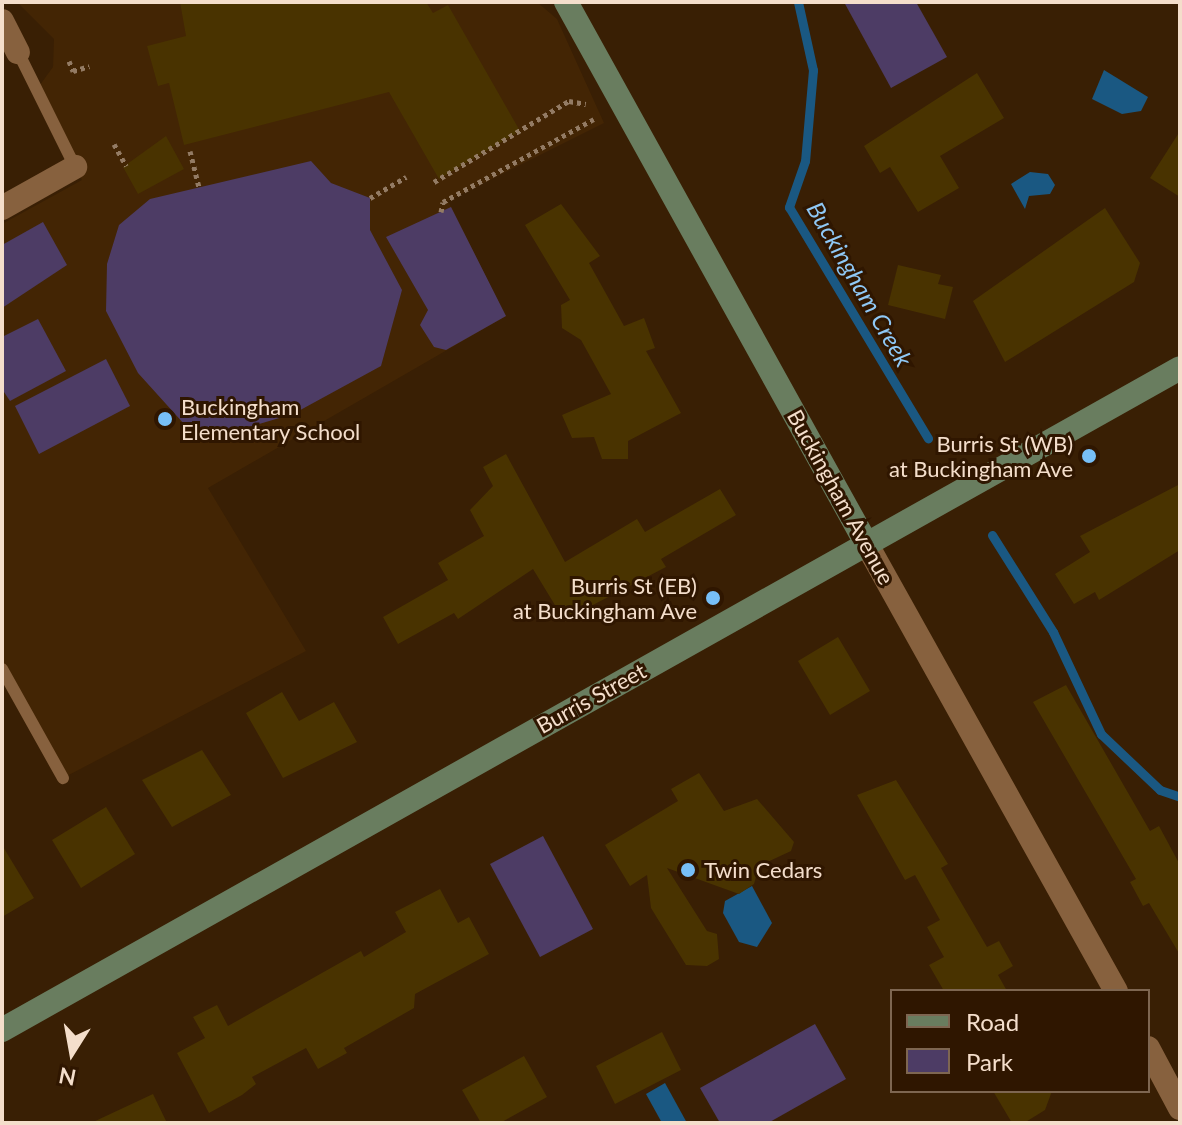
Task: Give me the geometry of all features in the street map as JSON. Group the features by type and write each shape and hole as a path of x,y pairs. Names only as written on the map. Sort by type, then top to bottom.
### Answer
{"street":[{"name":"Buckingham Avenue","path":"566,2 1115,989"},
{"path":"2,21 18,52"},
{"path":"2,208 75,167"},
{"name":"Burris Street","path":"2,1030 1180,368"},
{"path":"1150,1052 1180,1108"}],"lane":[{"path":"18,52 75,167"},
{"path":"2,669 63,778"}],"path":[{"path":"69,61 73,71 89,66"},
{"path":"434,182 569,101 586,104"},
{"path":"441,212 443,202 594,119"},
{"path":"114,144 126,166"},
{"path":"190,151 199,187"},
{"path":"370,198 406,177"}],"shaded area":[{"name":"Buckingham Elementary School","path":"17,2 537,2 557,19 604,123 448,201 506,316 208,488 306,651 63,778 2,669 2,224 82,180 37,89 53,67 54,39"}],"green space":[{"path":"844,2 916,2 947,57 891,88"},
{"path":"311,161 331,183 370,198 370,230 402,290 381,366 293,414 211,438 194,435 138,373 106,311 107,264 119,225 150,199"},
{"path":"451,207 506,316 446,350 434,347 420,325 428,310 386,237"},
{"path":"43,222 67,265 2,308 2,245"},
{"path":"38,319 66,371 10,401 2,389 2,337"},
{"path":"106,359 130,406 39,454 15,406"},
{"path":"543,836 593,929 540,957 490,864"},
{"path":"815,1024 846,1079 768,1123 720,1123 700,1088"}],"water":[{"path":"1104,70 1148,97 1141,111 1122,114 1092,99"},
{"path":"1030,172 1048,174 1055,185 1050,194 1029,196 1025,209 1011,184"},
{"path":"752,886 772,923 757,947 739,942 723,913 725,901"},
{"path":"665,1083 687,1123 662,1123 646,1094"}],"building":[{"path":"180,2 426,2 433,13 448,5 520,131 439,179 389,92 184,145 169,83 158,86 147,46 186,36"},
{"path":"977,73 1004,118 940,156 959,188 918,212 890,167 880,173 864,146"},
{"path":"1180,131 1180,197 1150,178"},
{"path":"166,136 184,169 138,194 123,167"},
{"path":"561,204 600,256 589,263 624,326 644,318 655,348 646,351 681,413 628,441 628,459 602,459 594,437 572,438 562,415 611,394 581,340 562,328 561,305 570,300 525,225"},
{"path":"1105,208 1140,263 1134,282 1005,362 973,301"},
{"path":"898,265 941,275 938,284 953,287 945,319 888,305"},
{"path":"506,454 565,562 637,519 645,532 720,489 736,515 661,559 666,567 564,620 533,569 458,619 454,613 398,644 383,617 448,580 438,563 484,536 470,510 493,486 483,467"},
{"path":"1180,484 1180,550 1099,600 1095,592 1074,604 1055,574 1090,552 1080,536"},
{"path":"838,637 870,691 830,715 798,661"},
{"path":"1066,685 1150,831 1159,826 1180,865 1180,955 1149,903 1143,906 1130,882 1136,879 1033,702"},
{"path":"282,692 299,721 334,702 357,742 283,778 246,713"},
{"path":"202,750 231,795 172,827 142,780"},
{"name":"Twin Cedars","path":"699,773 724,811 757,799 794,842 791,851 759,866 754,884 739,894 667,868 707,931 717,934 719,959 707,966 686,965 651,908 647,875 630,886 605,845 678,801 671,789"},
{"path":"896,780 948,864 941,868 987,947 999,941 1013,966 998,975 1006,989 943,989 929,965 944,957 927,927 940,920 915,875 905,880 857,795"},
{"path":"106,807 135,854 81,888 52,840"},
{"path":"2,845 34,898 2,917"},
{"path":"440,889 458,923 469,917 489,954 415,994 414,1008 344,1048 347,1053 318,1069 306,1048 252,1077 256,1084 209,1113 177,1053 205,1038 193,1017 217,1005 228,1026 361,951 364,957 406,932 395,912"},
{"path":"662,1032 681,1070 615,1104 596,1066"},
{"path":"524,1056 547,1097 500,1123 481,1123 462,1090"},
{"path":"994,1093 1051,1093 1045,1110 1024,1123 1012,1123"},
{"path":"153,1094 167,1123 91,1123"}],"waterway":[{"name":"Buckingham Creek","path":"798,2 813,70 805,161 789,207 928,438"},
{"name":"Buckingham Creek","path":"992,535 1053,632 1101,734 1160,790 1180,797"}],"place":[{"name":"Buckingham Elementary School","path":"165,419"},
{"name":"Burris St (WB) at Buckingham Ave","path":"1089,456"},
{"name":"Burris St (EB) at Buckingham Ave","path":"713,598"},
{"name":"Twin Cedars","path":"688,870"}]}
